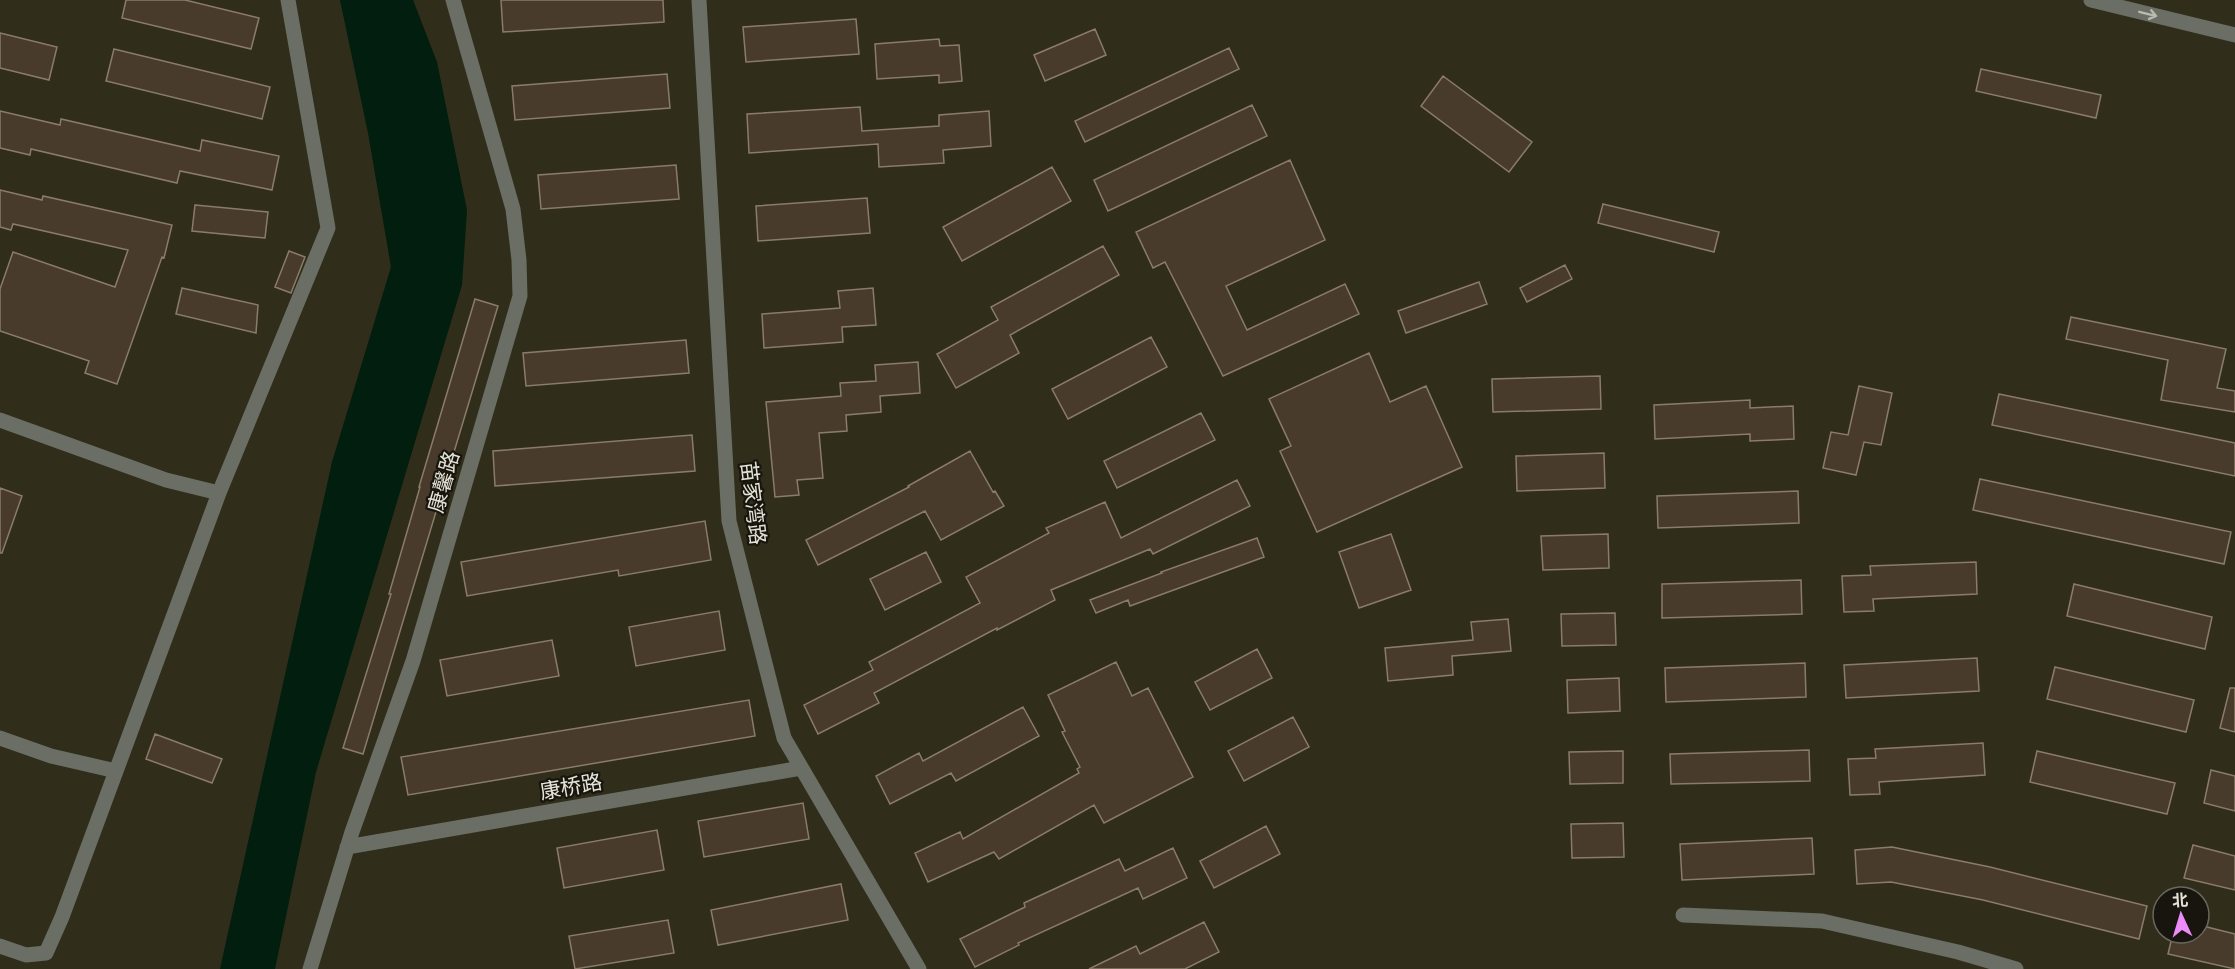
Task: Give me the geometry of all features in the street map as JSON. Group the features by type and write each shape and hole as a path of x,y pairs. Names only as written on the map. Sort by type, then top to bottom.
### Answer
{"street":[{"path":"0,946 26,955 46,953 62,917 219,493 328,228 288,0"},
{"name":"康馨路","path":"310,969 347,847 413,661 520,296 519,260 513,209 453,0"},
{"name":"苗家湾路","path":"699,0 729,521 784,738 919,969"},
{"path":"2091,0 2235,35"},
{"path":"0,420 166,480 219,493"},
{"path":"0,738 51,756 116,771"},
{"name":"康桥路","path":"347,847 801,768"},
{"path":"1683,915 1822,921 1958,951 2016,969"}],"shaded area":[{"path":"340,0 413,0 437,62 467,210 462,285 316,772 275,969 220,969 332,462 391,267 368,133"}],"building":[{"path":"126,0 185,0 259,18 251,49 122,18"},
{"path":"501,0 663,0 664,22 503,32"},
{"path":"856,19 859,54 746,62 743,27"},
{"path":"1095,29 1106,55 1045,81 1034,55"},
{"path":"0,33 57,47 49,80 0,68"},
{"path":"939,39 940,46 959,45 962,81 939,83 939,75 877,79 875,44"},
{"path":"1229,48 1239,69 1085,142 1075,121"},
{"path":"114,49 270,87 262,119 106,81"},
{"path":"1981,69 2101,95 2096,118 1976,91"},
{"path":"667,74 670,108 515,120 512,86"},
{"path":"1443,76 1532,142 1509,172 1421,106"},
{"path":"1252,105 1267,136 1108,211 1094,180"},
{"path":"860,107 862,131 939,126 939,115 989,111 991,146 943,150 944,163 879,167 878,144 749,153 747,114"},
{"path":"0,111 60,125 61,119 200,151 202,140 279,156 272,190 180,171 177,183 31,149 30,155 0,148"},
{"path":"1290,160 1325,240 1226,286 1247,330 1345,284 1359,314 1223,376 1165,262 1153,268 1136,232"},
{"path":"676,165 679,199 541,209 538,175"},
{"path":"1052,167 1071,201 962,261 943,227"},
{"path":"0,190 42,200 43,196 172,225 164,258 162,257 117,384 85,373 89,361 0,331 0,289 13,252 115,287 128,250 13,224 11,230 0,227"},
{"path":"867,198 870,233 758,241 756,206"},
{"path":"1603,204 1719,232 1714,252 1598,223"},
{"path":"195,205 268,212 265,238 192,231"},
{"path":"1103,246 1119,275 1010,335 1019,353 956,388 937,354 998,320 991,307"},
{"path":"289,251 305,257 291,293 275,287"},
{"path":"1565,265 1572,279 1527,302 1520,288"},
{"path":"1479,282 1487,304 1406,333 1398,311"},
{"path":"182,288 258,305 256,333 176,314"},
{"path":"873,288 876,325 842,327 843,342 764,348 762,314 840,308 838,291"},
{"path":"475,299 498,306 363,754 343,748 391,594 389,594 419,487"},
{"path":"2071,317 2226,349 2217,388 2235,391 2235,412 2161,400 2168,360 2066,339"},
{"path":"1151,337 1167,367 1068,419 1052,389"},
{"path":"686,340 689,373 526,386 523,353"},
{"path":"1369,353 1390,402 1426,386 1462,467 1317,532 1280,451 1291,446 1269,399"},
{"path":"918,362 920,393 880,396 881,412 846,415 847,431 819,433 823,478 797,480 799,495 775,497 766,402 841,396 840,383 876,381 875,365"},
{"path":"1600,376 1601,409 1493,412 1492,379"},
{"path":"1859,386 1892,393 1881,445 1864,442 1856,475 1823,468 1831,432 1848,435"},
{"path":"1999,394 2235,443 2235,476 1992,425"},
{"path":"1750,400 1750,408 1793,406 1794,439 1750,441 1750,434 1655,439 1654,405"},
{"path":"1201,413 1215,440 1117,488 1104,461"},
{"path":"692,435 695,471 495,486 493,451"},
{"path":"970,451 993,492 995,491 1004,506 941,540 925,511 818,565 806,540 909,487"},
{"path":"1604,453 1605,488 1517,491 1516,456"},
{"path":"1980,479 2231,532 2224,564 1973,510"},
{"path":"1237,480 1250,506 1153,554 1150,549 1051,590 1055,600 874,693 879,703 818,734 804,705 873,670 869,662 980,603 966,577 1049,533 1046,528 1105,502 1121,538"},
{"path":"0,488 22,496 2,553 0,553"},
{"path":"1798,491 1799,523 1658,528 1657,496"},
{"path":"705,521 711,560 619,576 618,570 467,596 461,562"},
{"path":"1391,534 1411,590 1359,608 1339,552"},
{"path":"1608,534 1609,568 1543,570 1541,536"},
{"path":"1257,538 1264,557 1130,606 1128,600 1096,613 1090,600 1161,572"},
{"path":"926,552 941,582 885,610 870,579"},
{"path":"1976,562 1977,594 1873,599 1874,611 1844,612 1842,576 1871,575 1870,566"},
{"path":"1801,580 1802,614 1662,618 1662,584"},
{"path":"2074,584 2212,617 2205,649 2067,616"},
{"path":"719,611 725,650 636,666 629,627"},
{"path":"1615,613 1616,645 1562,646 1561,614"},
{"path":"1508,619 1511,651 1452,656 1453,675 1388,681 1385,648 1473,640 1471,622"},
{"path":"552,640 559,676 447,696 440,660"},
{"path":"1257,649 1272,678 1210,710 1195,682"},
{"path":"1977,658 1979,691 1846,698 1844,665"},
{"path":"1116,662 1132,696 1148,688 1193,777 1104,823 1094,805 999,859 994,852 928,882 915,853 960,832 963,839 1079,773 1077,769 1080,767 1062,732 1065,731 1048,695"},
{"path":"1805,663 1806,697 1666,702 1665,668"},
{"path":"2055,667 2194,700 2186,732 2047,699"},
{"path":"1619,678 1620,711 1568,713 1567,680"},
{"path":"2230,688 2235,688 2235,732 2220,728"},
{"path":"749,700 755,736 408,795 401,757"},
{"path":"1023,707 1039,736 956,781 951,773 890,804 876,776 919,753 923,761"},
{"path":"1293,717 1309,747 1244,781 1228,751"},
{"path":"155,734 222,759 212,783 146,759"},
{"path":"1983,743 1985,775 1879,782 1880,794 1850,795 1848,759 1876,758 1875,749"},
{"path":"1809,750 1810,781 1671,784 1670,754"},
{"path":"1623,751 1623,783 1570,784 1569,752"},
{"path":"2037,751 2175,783 2167,814 2030,782"},
{"path":"2211,770 2235,776 2235,811 2204,803"},
{"path":"803,803 809,839 704,857 698,821"},
{"path":"1623,823 1624,857 1572,858 1571,824"},
{"path":"1266,826 1280,854 1214,888 1200,861"},
{"path":"657,830 664,870 564,888 557,848"},
{"path":"1812,838 1814,874 1682,880 1680,844"},
{"path":"2193,845 2235,856 2235,890 2184,878"},
{"path":"1892,847 1990,867 2147,906 2139,939 1983,900 1891,882 1857,884 1855,850"},
{"path":"1173,848 1187,878 1143,899 1138,888 1018,943 1019,945 975,967 960,939 1025,907 1024,903 1119,859 1125,871"},
{"path":"841,884 848,920 718,945 711,910"},
{"path":"668,920 674,953 575,969 569,936"},
{"path":"1204,922 1219,952 1185,969 1089,969 1136,946 1140,954"},
{"path":"2211,928 2235,934 2235,969 2168,954 2170,945 2211,945"}]}
